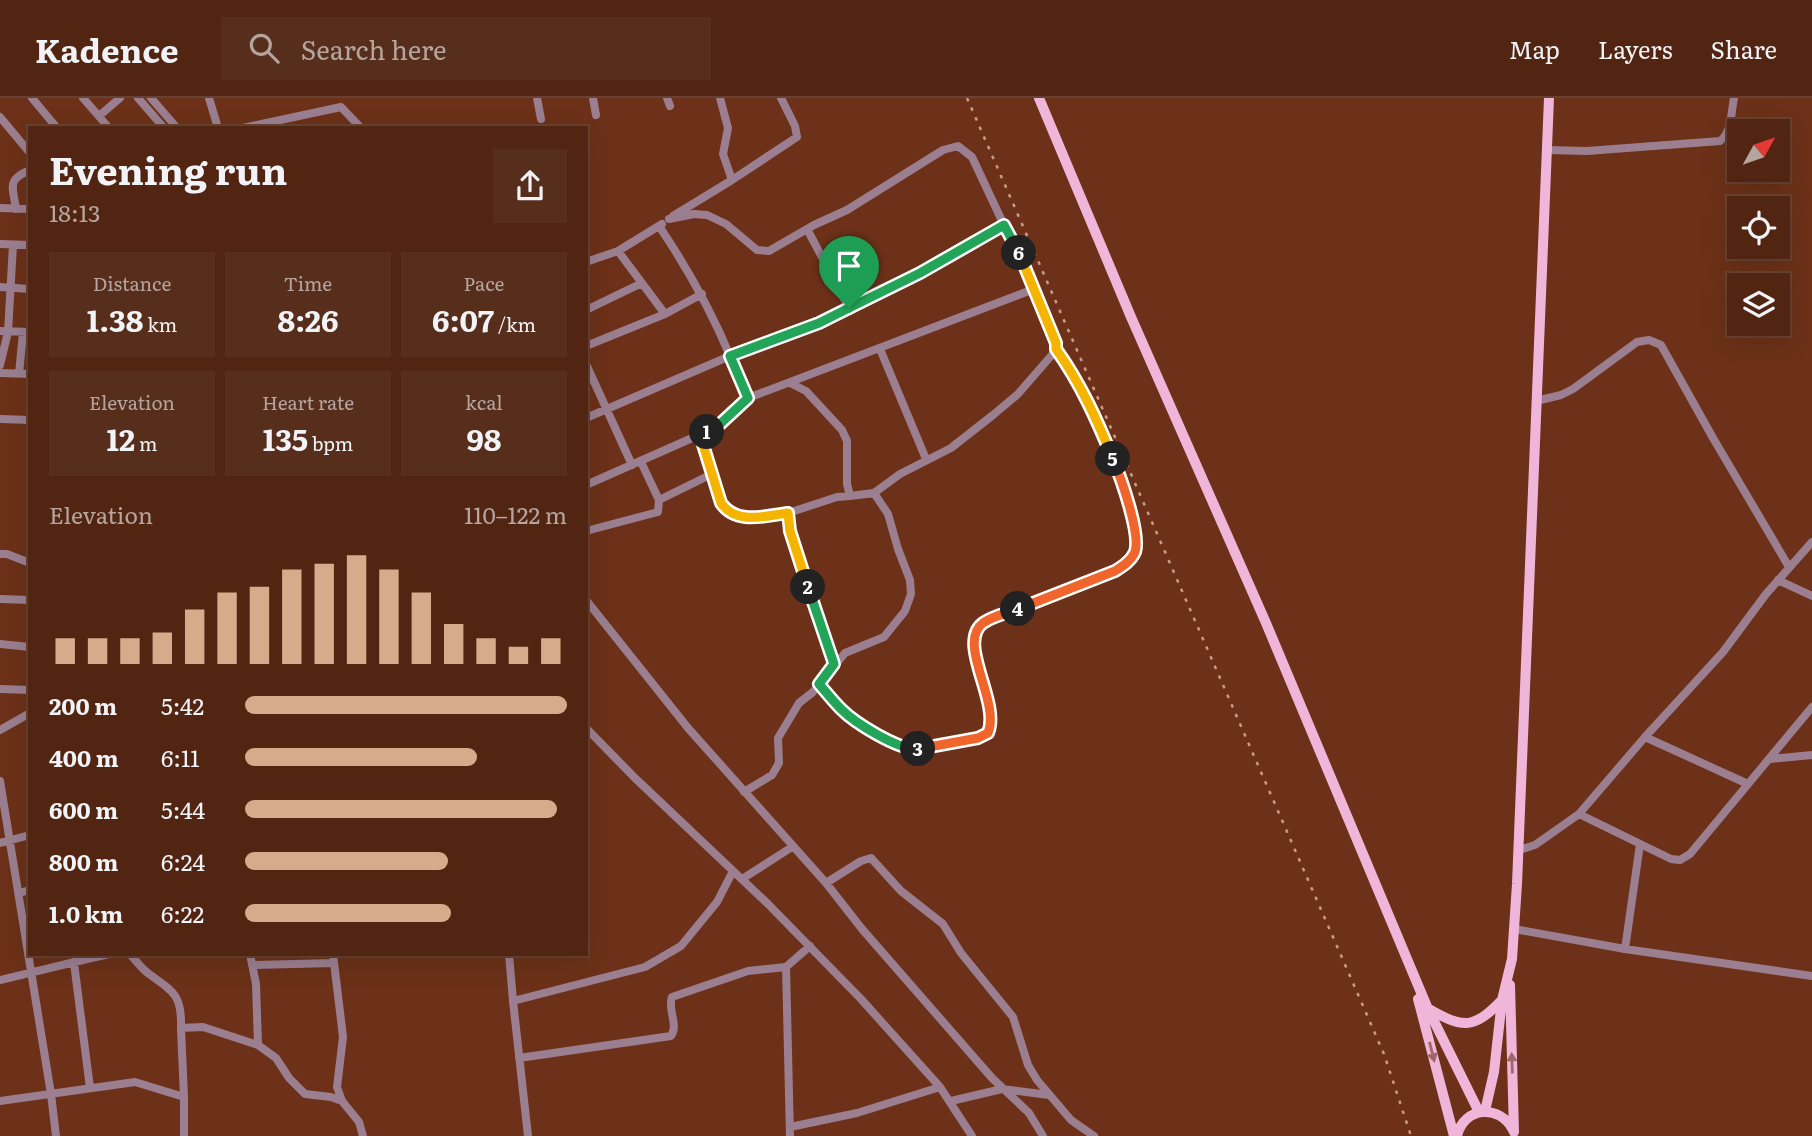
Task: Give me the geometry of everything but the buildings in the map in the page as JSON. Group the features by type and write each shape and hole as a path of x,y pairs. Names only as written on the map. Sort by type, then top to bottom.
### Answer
{"main road":[{"path":"1039,98 1131,317 1271,635 1428,1009 1482,1112"},
{"path":"1515,1134 1510,972 1519,850 1549,98"},
{"path":"1409,962 1455,1136"},
{"path":"1482,1112 1493,1072 1502,1000 1510,972"},
{"path":"1428,1009 1446,1019 1469,1024 1487,1015 1502,1000"},
{"path":"1455,1136 1462,1122 1482,1112 1503,1117 1515,1134"}],"street":[{"path":"32,98 55,126"},
{"path":"83,98 107,126"},
{"path":"99,116 120,98"},
{"path":"138,98 162,126"},
{"path":"151,98 175,126"},
{"path":"209,98 217,126"},
{"path":"337,98 341,107 359,126"},
{"path":"537,98 541,119"},
{"path":"593,98 596,115"},
{"path":"720,98 728,128 723,155 732,180"},
{"path":"588,261 618,251 797,137 795,126 780,98"},
{"path":"1547,150 1587,151 1720,141 1724,139 1728,129 1734,98"},
{"path":"252,126 341,107"},
{"path":"0,117 28,151"},
{"path":"669,219 694,214 706,215 726,224 747,243 763,252 776,248 807,229 847,210 952,146 962,148 972,157 1034,289 1056,349 1092,407 1119,473 1137,542 1128,562 1115,571 993,618 976,630 973,644 992,723 988,733 978,738 914,750 903,747 854,720 841,710 819,684"},
{"path":"16,209 12,183 15,177 28,171"},
{"path":"0,208 28,209"},
{"path":"588,417 730,356 819,323 920,273 1004,225"},
{"path":"659,226 690,271 702,294 748,398"},
{"path":"807,229 849,308"},
{"path":"0,244 28,245"},
{"path":"0,365 11,288 13,245"},
{"path":"618,251 665,314"},
{"path":"588,309 642,283"},
{"path":"0,287 28,289"},
{"path":"588,484 700,435 720,424 748,398 1034,289"},
{"path":"588,345 665,314 702,294"},
{"path":"4,331 26,332 19,373"},
{"path":"1536,401 1573,389 1637,342 1649,340 1661,345 1789,567"},
{"path":"880,349 926,459"},
{"path":"700,435 721,503 734,515 758,517 788,513 837,497 874,493 926,459 951,447 1018,394 1056,349"},
{"path":"588,368 632,466"},
{"path":"0,373 28,374"},
{"path":"790,383 806,391 842,430 846,441 847,484 850,496"},
{"path":"0,419 28,420"},
{"path":"588,530 653,514 660,508 659,500 641,462"},
{"path":"659,500 712,474"},
{"path":"744,792 772,775 779,763 778,743 781,733 799,703 845,653 884,637 905,611 911,594 910,580 888,514 874,493"},
{"path":"788,513 790,531 811,603 834,664"},
{"path":"1519,850 1535,845 1579,814 1723,652 1778,580 1812,542"},
{"path":"0,554 8,554 28,562"},
{"path":"1778,580 1812,596"},
{"path":"0,598 28,600"},
{"path":"588,602 654,688 1002,1089 1029,1113 1043,1136"},
{"path":"588,614 594,609"},
{"path":"0,644 28,647"},
{"path":"0,690 28,690"},
{"path":"1579,814 1671,859 1680,860 1689,854 1812,707"},
{"path":"0,730 28,716"},
{"path":"588,730 810,946 940,1087 972,1136"},
{"path":"1645,737 1748,784"},
{"path":"1769,759 1812,755"},
{"path":"0,783 28,953"},
{"path":"0,843 28,836"},
{"path":"1625,948 1640,844"},
{"path":"742,879 792,847"},
{"path":"826,883 861,861 871,858 901,891 938,919 969,964 1013,1017 1028,1065 1049,1095 1071,1120 1094,1136"},
{"path":"513,1001 645,967 662,958 681,946 717,902 733,871"},
{"path":"19,892 28,890"},
{"path":"1514,929 1812,975"},
{"path":"519,1058 671,1036 674,1030 670,1003 672,997 748,971 786,967 810,946"},
{"path":"28,956 56,1136"},
{"path":"0,980 74,963 84,956"},
{"path":"132,956 146,972 173,992 181,1007 184,1136"},
{"path":"250,956 256,984 258,1045"},
{"path":"509,956 528,1136"},
{"path":"252,965 334,958 343,1037 337,1087 342,1101 359,1122 363,1136"},
{"path":"74,963 90,1088"},
{"path":"786,967 790,1131 940,1087"},
{"path":"181,1028 212,1029 258,1045 276,1058 289,1078 305,1094 342,1101"},
{"path":"0,1101 141,1082 184,1097"},
{"path":"951,1101 1002,1089 1049,1095"}],"railway":[{"path":"967,98 1384,1054 1411,1136"}],"route":[{"path":"1004,225 1034,289 1056,349 1092,407 1124,488 1137,542 1128,562 1115,571 993,618 976,630 973,644 992,723 988,733 978,738 914,750 887,739 841,710 819,684 834,664 811,603 790,531 788,513 741,517 727,511 721,503 700,435 720,424 748,398 730,356 819,323 849,308 920,273 1004,225"}]}
